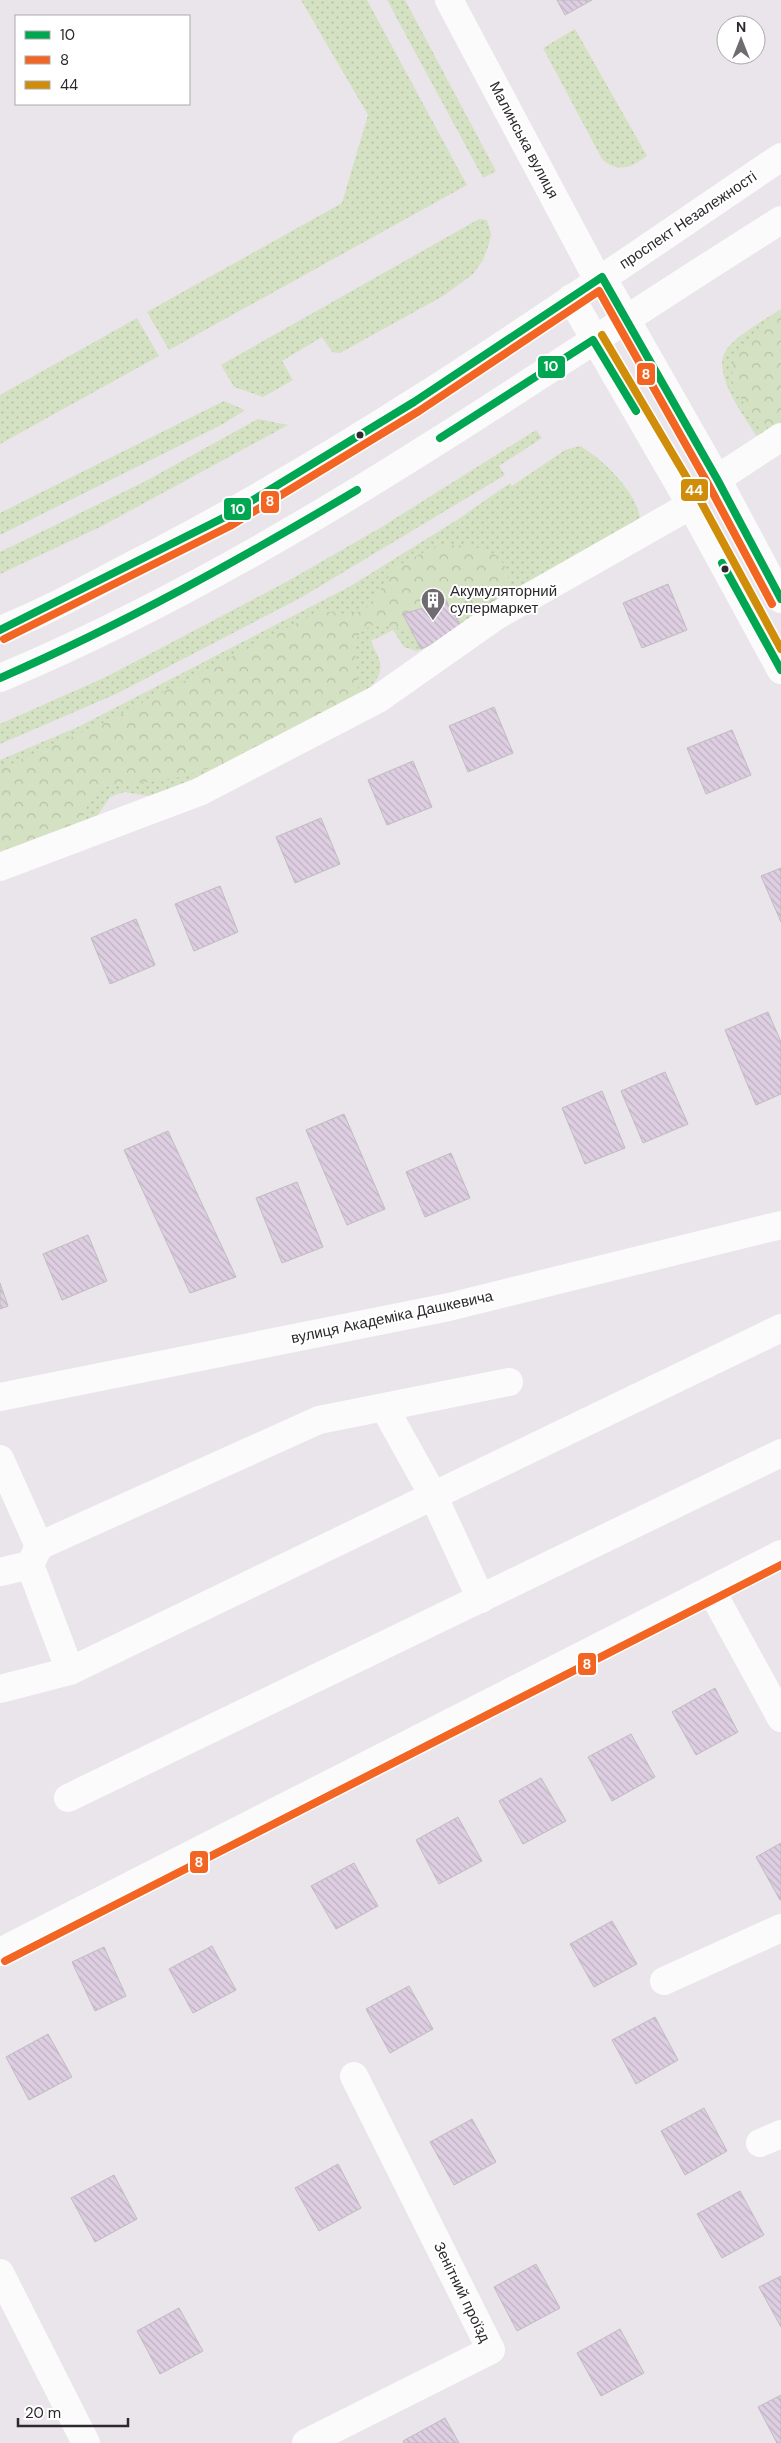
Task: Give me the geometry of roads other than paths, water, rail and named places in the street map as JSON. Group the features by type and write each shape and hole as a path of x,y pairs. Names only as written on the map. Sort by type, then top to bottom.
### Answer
{"main road":[{"name":"Малинська вулиця","path":"450,0 600,279 717,478 781,599"},
{"name":"проспект Незалежності","path":"0,630 225,517 414,402 781,157"},
{"path":"0,678 107,628 244,558 405,461 781,220"},
{"path":"571,298 593,340 691,505 781,670"},
{"path":"717,478 781,437"},
{"path":"0,867 199,792 378,699 496,616 691,505"},
{"name":"вулиця Академіка Дашкевича","path":"0,1397 449,1307 781,1225"},
{"path":"0,1689 70,1671 781,1328"},
{"path":"0,1572 319,1420 509,1382"},
{"path":"384,1407 434,1495 481,1599"},
{"path":"68,1798 781,1453"},
{"path":"0,1459 7,1491 34,1556 70,1671"},
{"path":"0,1952 781,1554"},
{"path":"711,1590 781,1718"},
{"path":"664,1981 781,1928"},
{"name":"Зенітний проїзд","path":"306,2443 491,2350 354,2076"},
{"path":"0,2273 86,2443"}],"place":[{"name":"Акумуляторний супермаркет","path":"433,621"}]}
